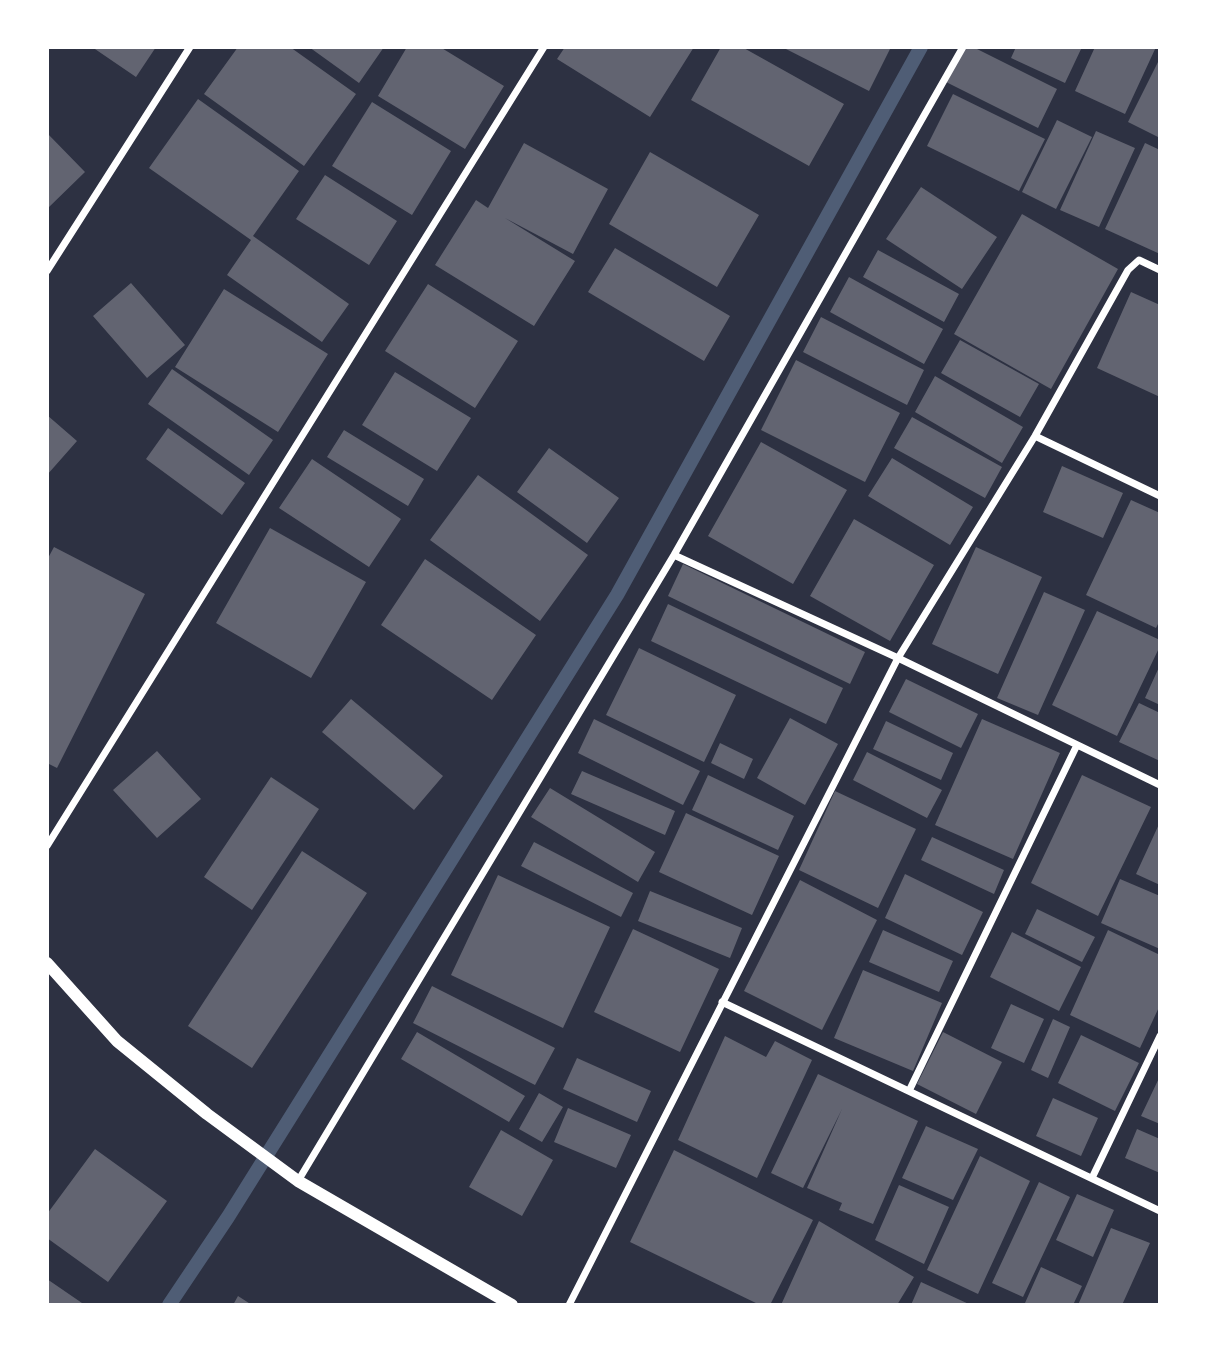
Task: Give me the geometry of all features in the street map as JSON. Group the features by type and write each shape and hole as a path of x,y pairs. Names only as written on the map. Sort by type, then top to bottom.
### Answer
{"street":[{"path":"47,271 190,47"},
{"path":"47,846 544,47"},
{"path":"298,1181 674,555 963,47"},
{"path":"569,1305 898,658 1035,436 1128,270 1139,260 1160,270"},
{"path":"1035,436 1160,496"},
{"path":"674,555 898,658 1160,785"},
{"path":"909,1091 1077,745"},
{"path":"47,963 117,1041 207,1114 285,1172 512,1305"},
{"path":"722,1002 1160,1211"},
{"path":"1092,1178 1160,1036"}],"building":[{"path":"92,47 156,47 136,77"},
{"path":"238,47 290,47 356,94 304,166 204,94"},
{"path":"309,47 384,47 359,83"},
{"path":"407,47 440,47 504,86 465,149 378,96"},
{"path":"565,47 694,47 650,117 557,59"},
{"path":"721,47 742,47 844,104 809,166 691,100"},
{"path":"782,47 891,47 869,91"},
{"path":"963,47 973,47 1057,89 1038,128 946,82"},
{"path":"1016,47 1082,47 1065,83 1011,58"},
{"path":"1095,47 1156,47 1125,114 1075,91"},
{"path":"1160,58 1160,138 1128,122"},
{"path":"953,94 1045,139 1019,191 927,146"},
{"path":"198,99 299,171 253,236 349,304 322,342 227,275 251,240 149,168"},
{"path":"372,102 451,151 412,215 332,166"},
{"path":"1057,120 1092,137 1056,209 1022,192"},
{"path":"1096,131 1135,148 1099,227 1060,210"},
{"path":"47,133 85,172 47,209"},
{"path":"524,143 608,189 573,254 505,218 575,261 534,326 435,265 476,200 488,208"},
{"path":"1145,143 1160,150 1160,254 1105,229"},
{"path":"650,152 759,215 717,287 609,224"},
{"path":"325,175 397,221 369,265 296,219"},
{"path":"921,187 997,237 962,289 886,239"},
{"path":"1022,214 1118,269 1051,389 954,334"},
{"path":"615,248 730,316 704,361 588,292"},
{"path":"878,250 959,294 944,322 863,277"},
{"path":"849,277 943,329 924,364 830,312"},
{"path":"131,283 185,345 147,378 93,316"},
{"path":"428,284 518,341 475,408 385,351"},
{"path":"224,289 328,354 278,432 175,367"},
{"path":"1131,292 1160,305 1160,397 1097,368"},
{"path":"821,317 924,370 907,405 803,352"},
{"path":"960,340 1039,384 1020,417 941,373"},
{"path":"796,360 900,413 865,482 761,430"},
{"path":"172,369 273,440 249,475 148,404"},
{"path":"395,372 471,418 437,471 362,425"},
{"path":"935,376 1023,427 1002,463 915,412"},
{"path":"47,415 77,441 47,475"},
{"path":"912,417 1002,467 985,498 894,448"},
{"path":"168,428 245,483 222,515 146,459"},
{"path":"344,430 424,479 408,506 327,457"},
{"path":"761,442 847,490 793,584 708,536"},
{"path":"549,448 619,498 587,543 517,492"},
{"path":"892,458 973,507 950,545 868,496"},
{"path":"312,459 401,519 369,567 279,508"},
{"path":"1062,466 1123,493 1103,538 1043,512"},
{"path":"478,475 588,555 540,621 430,540"},
{"path":"1131,500 1160,513 1160,620 1156,628 1086,595"},
{"path":"854,519 934,565 890,641 810,596"},
{"path":"270,528 366,582 311,678 216,623"},
{"path":"54,547 145,594 57,768 47,763 47,560"},
{"path":"976,547 1042,577 998,674 932,644"},
{"path":"425,559 536,635 492,700 381,625"},
{"path":"683,564 865,652 850,684 668,596"},
{"path":"1044,592 1085,610 1038,715 997,698"},
{"path":"668,604 843,688 826,724 651,641"},
{"path":"1097,611 1160,640 1160,646 1117,736 1052,705"},
{"path":"639,648 736,695 704,762 606,715"},
{"path":"1160,665 1160,705 1145,698"},
{"path":"906,679 978,714 961,748 889,712"},
{"path":"351,699 443,776 414,810 322,732"},
{"path":"1139,703 1160,713 1160,761 1119,742"},
{"path":"790,718 838,744 805,805 757,778"},
{"path":"594,719 700,771 683,805 578,753"},
{"path":"982,719 1060,753 1013,859 935,825"},
{"path":"886,721 953,753 941,780 873,749"},
{"path":"720,743 753,759 744,779 711,763"},
{"path":"157,751 201,799 157,838 113,790"},
{"path":"867,752 942,790 927,818 853,780"},
{"path":"582,771 675,811 665,835 571,794"},
{"path":"708,775 794,816 778,850 692,810"},
{"path":"1082,775 1151,807 1098,916 1031,883"},
{"path":"271,777 319,809 252,910 204,877"},
{"path":"550,788 655,852 638,882 531,817"},
{"path":"835,791 916,829 878,908 799,870"},
{"path":"686,813 779,856 752,915 659,872"},
{"path":"1160,822 1160,885 1136,874"},
{"path":"932,837 1004,870 994,894 921,860"},
{"path":"534,842 633,893 621,917 521,866"},
{"path":"302,851 367,893 252,1068 188,1026"},
{"path":"905,874 983,912 962,955 885,918"},
{"path":"498,875 610,927 563,1028 451,975"},
{"path":"1120,879 1160,896 1160,949 1101,923"},
{"path":"800,880 877,920 822,1030 744,991"},
{"path":"650,891 742,928 730,958 638,921"},
{"path":"1037,909 1095,937 1082,962 1025,934"},
{"path":"633,929 719,969 680,1052 594,1012"},
{"path":"883,930 953,961 939,992 869,962"},
{"path":"1108,930 1160,955 1160,1005 1140,1048 1070,1015"},
{"path":"1012,932 1081,967 1059,1011 990,977"},
{"path":"863,970 942,1003 913,1071 834,1038"},
{"path":"432,986 555,1048 535,1085 413,1023"},
{"path":"1011,1004 1044,1019 1024,1063 991,1048"},
{"path":"1053,1019 1070,1027 1048,1078 1031,1070"},
{"path":"417,1032 525,1096 509,1122 401,1059"},
{"path":"943,1032 1002,1062 976,1114 917,1084"},
{"path":"1081,1035 1139,1063 1115,1111 1058,1083"},
{"path":"725,1036 766,1057 775,1041 812,1060 757,1178 678,1140"},
{"path":"577,1058 651,1091 637,1122 563,1089"},
{"path":"818,1074 918,1121 873,1224 839,1210 842,1203 807,1188 842,1109 803,1188 771,1173"},
{"path":"1160,1076 1160,1124 1141,1116"},
{"path":"539,1093 563,1107 542,1142 519,1129"},
{"path":"1053,1098 1098,1118 1081,1156 1036,1136"},
{"path":"568,1108 631,1135 616,1168 554,1142"},
{"path":"926,1126 978,1149 953,1200 902,1178"},
{"path":"1137,1129 1160,1139 1160,1173 1125,1158"},
{"path":"501,1130 553,1160 522,1216 469,1187"},
{"path":"95,1149 167,1201 108,1282 47,1238 47,1214"},
{"path":"674,1150 813,1220 770,1305 760,1305 630,1242"},
{"path":"980,1156 1030,1181 978,1294 927,1270"},
{"path":"1039,1182 1070,1197 1023,1297 992,1283"},
{"path":"899,1185 949,1207 924,1264 875,1240"},
{"path":"1077,1194 1114,1210 1093,1257 1056,1240"},
{"path":"819,1221 914,1277 897,1305 781,1305"},
{"path":"1111,1228 1150,1243 1122,1305 1078,1305"},
{"path":"1041,1267 1082,1286 1073,1305 1025,1303"},
{"path":"47,1279 82,1303 81,1305 47,1305"},
{"path":"921,1282 971,1305 911,1305"},
{"path":"238,1296 252,1305 233,1305"}],"waterway":[{"path":"169,1305 228,1217 617,595 921,47"}]}
